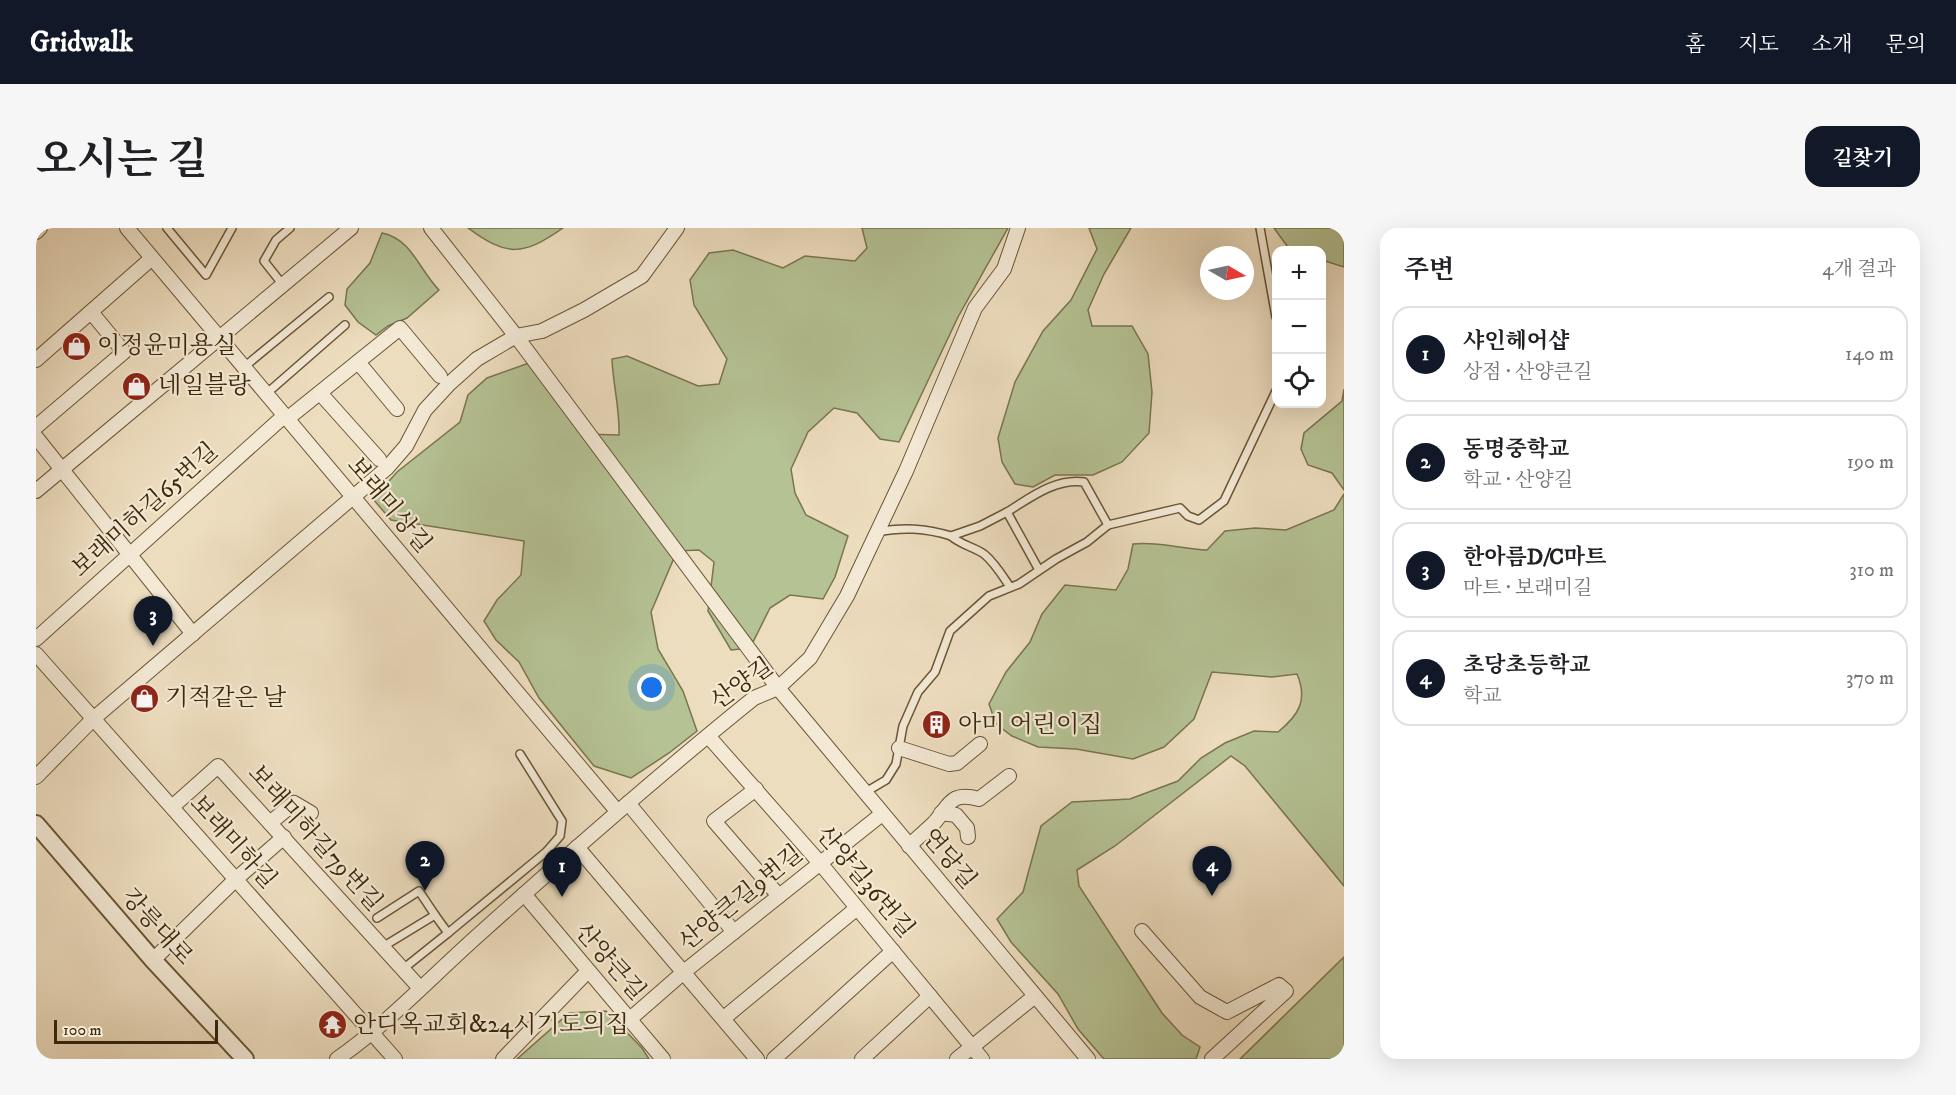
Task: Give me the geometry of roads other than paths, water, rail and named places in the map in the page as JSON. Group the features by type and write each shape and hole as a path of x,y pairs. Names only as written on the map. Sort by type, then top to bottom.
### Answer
{"street":[{"path":"36,232 40,228"},
{"name":"보래미상길","path":"127,228 354,499 734,932"},
{"path":"36,491 351,228"},
{"name":"연당길","path":"431,228 516,336 778,688 1088,1059"},
{"path":"36,777 93,718 354,499 387,468 406,446 425,411 448,384 477,359 516,336 542,331 642,276 677,228"},
{"name":"산양길","path":"337,1059 373,1034 419,987 622,807 754,698 778,688 810,658 847,597 906,471 975,308 1004,269 1018,228"},
{"path":"36,360 152,258"},
{"path":"36,427 124,352 91,312"},
{"name":"보래미하길65번길","path":"36,639 286,417 320,393 400,328 440,376"},
{"path":"358,362 397,409"},
{"path":"320,393 380,459"},
{"path":"36,436 193,634"},
{"name":"보래미하길","path":"36,654 395,1059"},
{"name":"산양길36번길","path":"709,736 820,863 982,1059"},
{"path":"899,748 949,764 957,764 980,744"},
{"name":"보래미하길79번길","path":"172,807 218,766 419,987"},
{"path":"909,846 941,813 949,801 966,795 979,799 1009,776"},
{"path":"756,789 714,821 779,896"},
{"path":"270,823 294,803 311,813"},
{"path":"941,813 956,815 967,828 968,837"},
{"name":"산양큰길9번길","path":"630,1019 685,971 882,814"},
{"name":"강릉대로","path":"36,824 153,960 245,1059"},
{"path":"153,960 236,879 284,837"},
{"path":"577,847 685,971 757,1059"},
{"name":"산양큰길","path":"524,894 587,972 663,1059"},
{"path":"724,1018 857,908"},
{"path":"1142,931 1200,997 1227,1012 1279,985 1286,991 1212,1059"},
{"path":"774,1059 893,951"},
{"path":"503,1059 587,972"},
{"path":"862,1059 930,996"},
{"path":"957,1059 1035,996"}],"lane":[{"path":"167,228 206,275 232,228"},
{"path":"284,285 264,261 276,240 290,228"},
{"path":"1260,228 1273,300"},
{"path":"244,367 328,297"},
{"path":"266,394 345,325"},
{"path":"864,793 886,780 896,764 903,726 918,692 935,672 950,631 990,596 1010,587 1087,542 1108,525 1180,508 1199,520 1207,515 1224,501 1272,399"},
{"path":"951,536 980,526 1049,487 1071,480 1083,482 1108,525"},
{"path":"1007,512 1040,570"},
{"path":"876,532 896,529 927,529 951,536 963,546 982,552 996,566 1010,587"},
{"path":"403,969 546,852 560,836 562,821 520,754"},
{"path":"377,918 419,891 448,933"},
{"path":"390,943 435,915"}],"place":[{"name":"이정윤미용실","path":"76,346"},
{"name":"네일블랑","path":"137,386"},
{"name":"한아름D/C마트","path":"153,646"},
{"name":"기적같은 날","path":"144,698"},
{"name":"아미 어린이집","path":"937,725"},
{"name":"동명중학교","path":"425,891"},
{"name":"초당초등학교","path":"1212,896"},
{"name":"샤인헤어샵","path":"562,897"},
{"name":"안디옥교회&24시기도의집","path":"332,1025"}]}
